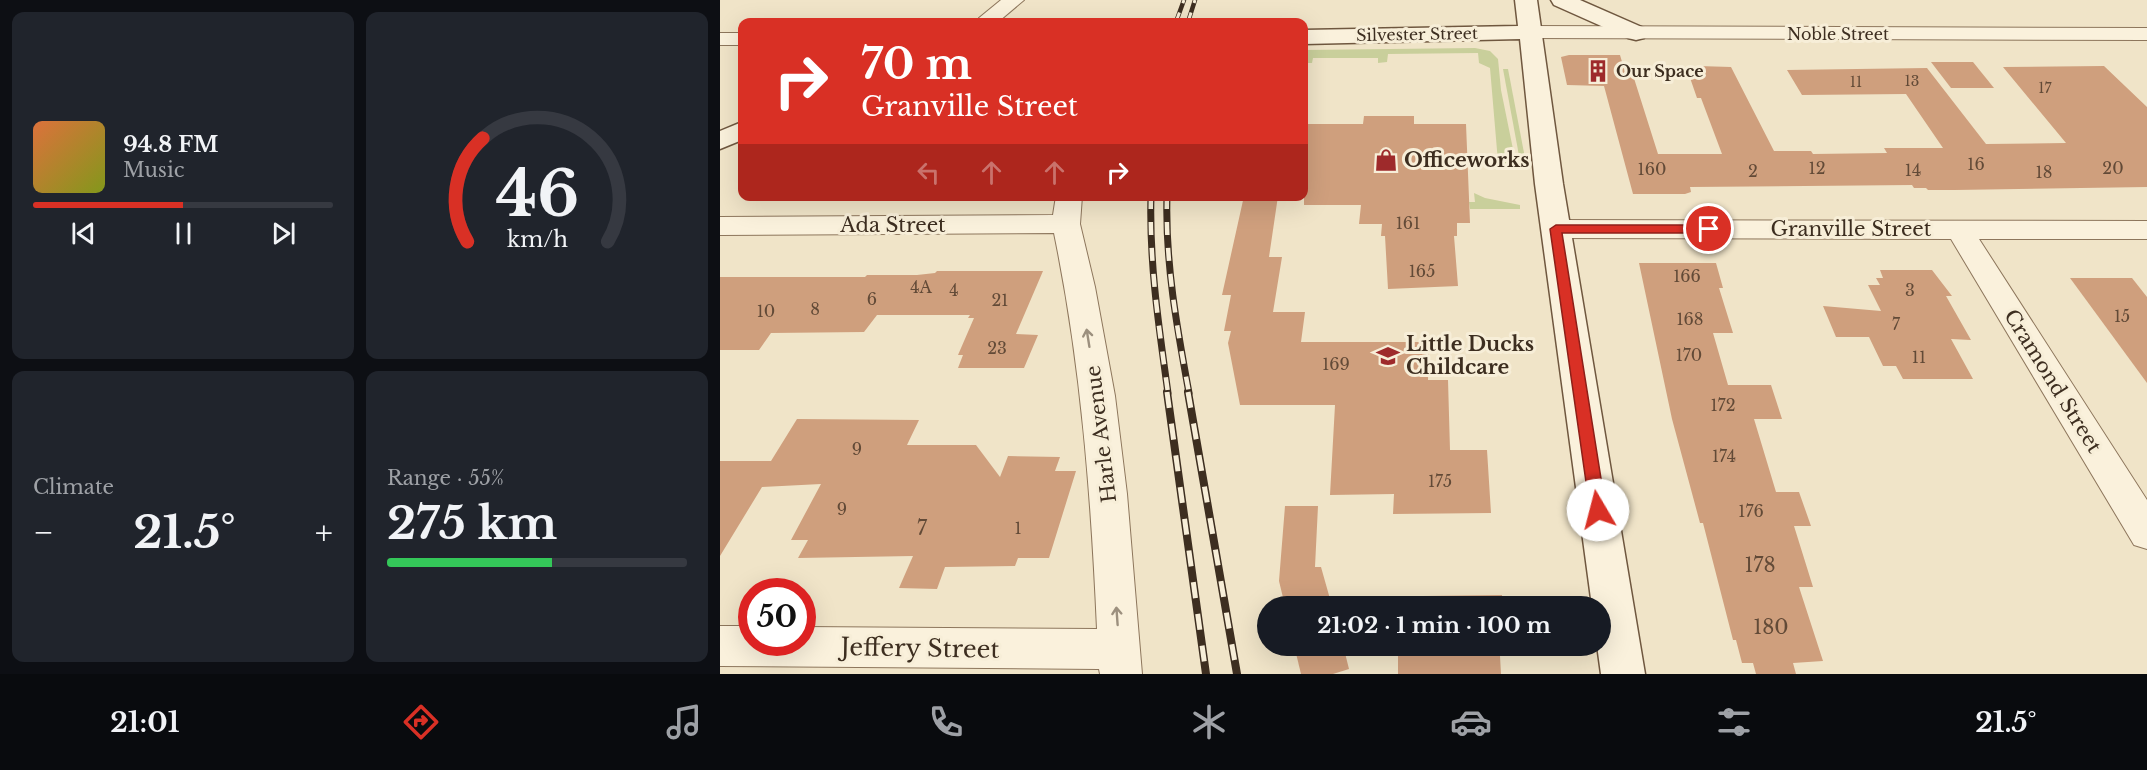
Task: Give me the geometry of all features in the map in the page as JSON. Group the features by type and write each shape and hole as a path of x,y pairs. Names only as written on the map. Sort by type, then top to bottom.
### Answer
{"main road":[{"path":"1526,0 1556,229 1623,674"},
{"path":"1562,0 1635,33"},
{"name":"Silvester Street","path":"1308,37 1530,32"},
{"path":"720,141 738,132"}],"street":[{"path":"991,18 1014,0"},
{"name":"Noble Street","path":"1530,32 2147,34"},
{"path":"720,39 738,39"},
{"name":"Ada Street","path":"720,226 1068,210"},
{"name":"Harle Avenue","path":"1068,210 1098,396 1109,494 1120,662"},
{"name":"Granville Street","path":"1556,229 2147,230"},
{"name":"Cramond Street","path":"1959,229 2147,533"},
{"name":"Jeffery Street","path":"720,646 1120,662"}],"green space":[{"path":"1475,48 1490,51 1498,59 1501,90 1516,164 1503,166 1498,162 1490,68 1479,63 1478,53 1388,54 1387,62 1378,63 1378,58 1313,58 1312,63 1308,63 1308,50"},
{"path":"1503,69 1508,69 1525,158 1520,161"},
{"path":"1474,193 1485,198 1520,205 1520,209 1470,209 1469,202 1475,202"}],"building":[{"path":"1620,55 1625,72 1632,72 1658,154 1722,154 1701,98 1697,98 1688,72 1696,72 1693,68 1698,66 1731,67 1774,151 1811,151 1813,154 1887,153 1884,148 1943,148 1906,94 1802,95 1787,70 1927,68 1986,144 2066,143 2003,67 2104,66 2147,107 2147,187 1928,190 1914,188 1912,185 1690,187 1691,192 1685,194 1633,194 1604,86 1567,85 1561,57"},
{"path":"1931,62 1973,62 1994,88 1951,88"},
{"name":"Officeworks","path":"1364,116 1414,116 1414,124 1466,124 1470,223 1457,223 1457,236 1454,236 1458,286 1388,289 1385,236 1381,236 1382,224 1359,224 1361,205 1304,205 1304,201 1308,201 1308,124 1363,124"},
{"path":"1243,201 1277,201 1269,257 1282,257 1273,312 1305,312 1301,342 1429,342 1428,380 1448,380 1450,450 1487,450 1491,513 1393,514 1394,494 1330,495 1335,405 1240,405 1228,343 1231,331 1224,331 1231,295 1222,295"},
{"path":"1639,263 1716,263 1723,288 1719,288 1733,333 1713,333 1728,385 1771,385 1782,419 1754,419 1776,492 1799,492 1811,526 1794,526 1813,587 1799,587 1823,661 1793,663 1796,674 1756,674 1753,663 1742,663 1736,640 1733,640 1703,523 1700,523 1672,419"},
{"path":"1880,270 1932,270 1952,296 1946,296 1971,340 1951,339 1973,379 1903,379 1896,366 1883,366 1869,337 1836,337 1823,306 1881,311 1868,285 1880,285 1876,278 1883,278"},
{"path":"937,271 1043,271 1016,334 1038,335 1024,368 958,368 963,355 958,355 974,318 968,318 970,315 877,315 864,332 771,333 759,350 720,350 720,277 865,277 867,275 917,275"},
{"path":"2070,278 2132,278 2147,297 2147,383"},
{"path":"797,419 919,420 907,445 976,445 1000,477 1008,456 1060,457 1055,471 1076,471 1049,558 1018,558 1015,566 945,567 937,589 899,588 913,556 798,558 808,540 791,540 821,484 762,487 720,556 720,461 771,461"},
{"path":"1285,506 1318,506 1315,567 1321,567 1329,596 1283,596 1279,581"},
{"path":"1502,595 1502,596 1423,596"},
{"path":"1297,656 1346,656 1349,669 1333,674 1301,674"},
{"path":"1398,656 1500,656 1501,674 1398,674"}],"railway":[{"path":"1177,18 1184,0"},
{"path":"1189,18 1195,0"},
{"path":"1151,201 1153,270 1168,393"},
{"path":"1167,201 1170,270 1189,393"},
{"path":"1167,392 1206,674"},
{"path":"1188,392 1237,674"}],"place":[{"name":"Our Space","path":"1598,71"},
{"name":"Officeworks","path":"1386,160"},
{"name":"Little Ducks Childcare","path":"1388,356"}],"route":[{"path":"1598,510 1556,229 1709,229"}]}
